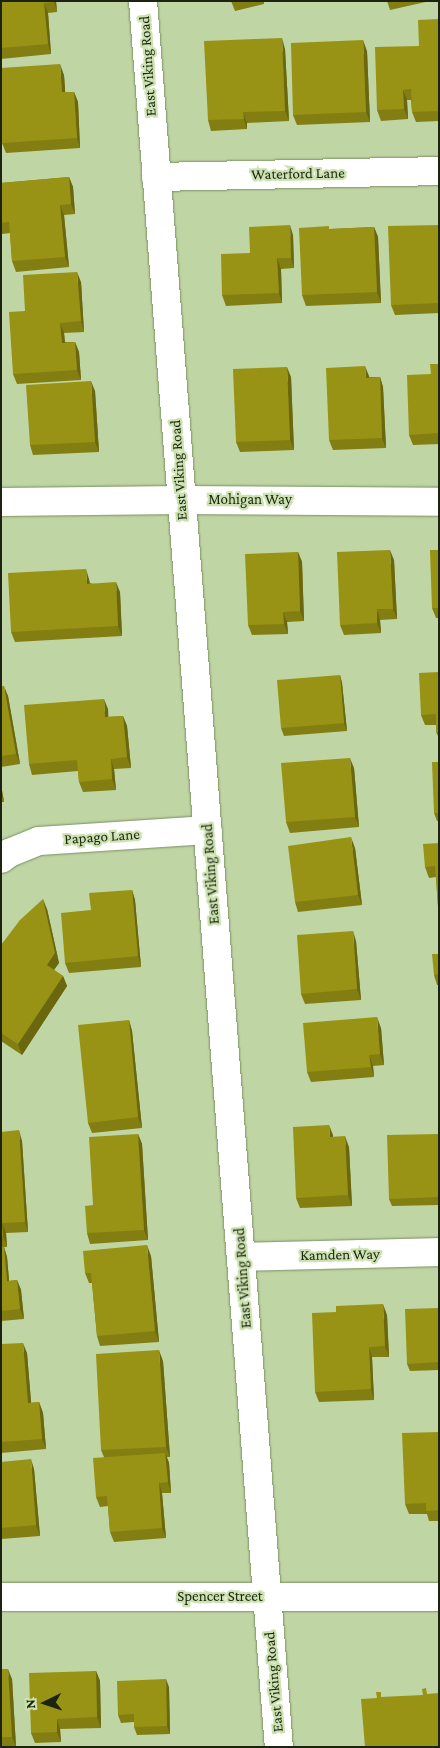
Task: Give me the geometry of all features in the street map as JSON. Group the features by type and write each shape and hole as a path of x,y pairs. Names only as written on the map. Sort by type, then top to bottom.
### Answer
{"street":[{"name":"East Viking Road","path":"143,1 279,1747"},
{"name":"Waterford Lane","path":"156,177 439,171"},
{"name":"Mohigan Way","path":"1,502 182,500 439,502"},
{"name":"Papago Lane","path":"1,859 8,853 39,841 208,830"},
{"name":"Kamden Way","path":"241,1257 439,1252"},
{"name":"Spencer Street","path":"1,1597 439,1597"}],"building":[{"path":"1,1 54,1 44,3 48,44 1,48"},
{"path":"439,19 439,111 412,112 411,89 403,90 404,109 377,110 375,47 419,46 418,20"},
{"path":"282,38 285,111 243,112 244,119 208,120 204,41"},
{"path":"363,40 366,112 293,115 291,43"},
{"path":"60,64 62,92 74,92 77,138 2,143 1,68"},
{"path":"69,177 71,204 60,205 65,257 12,261 9,222 1,223 1,183"},
{"path":"290,225 291,258 277,258 279,293 222,295 221,254 250,253 249,227"},
{"path":"439,225 439,303 391,305 388,226"},
{"path":"329,226 329,229 374,227 377,292 302,295 299,228"},
{"path":"77,272 81,321 60,323 62,343 75,342 77,370 13,374 9,312 25,311 23,275"},
{"path":"430,364 439,364 439,433 409,435 407,375 431,374"},
{"path":"365,366 366,378 380,377 382,438 329,440 326,368"},
{"path":"287,367 290,440 236,442 233,369"},
{"path":"91,381 95,442 30,445 26,385"},
{"path":"390,550 393,609 377,609 377,623 340,625 337,552"},
{"path":"430,550 439,550 439,608 432,608"},
{"path":"298,552 300,611 283,612 284,624 248,625 245,554"},
{"path":"86,569 87,584 116,582 118,626 11,632 8,573"},
{"path":"439,672 439,732 436,732 436,714 421,715 419,673"},
{"path":"340,675 344,723 281,728 277,680"},
{"path":"1,686 4,686 16,754 1,756"},
{"path":"104,699 105,717 123,716 127,757 111,759 112,779 79,782 77,760 29,764 24,705"},
{"path":"350,758 355,817 286,822 281,763"},
{"path":"432,762 439,762 439,813 434,813"},
{"path":"351,837 358,895 295,902 288,846"},
{"path":"439,843 438,906 435,866 425,867 423,844"},
{"path":"132,890 138,956 65,963 61,913 91,910 89,893"},
{"path":"43,899 55,953 47,965 63,976 18,1044 1,1033 1,945 20,920"},
{"path":"353,931 357,989 301,994 297,935"},
{"path":"432,954 439,954 439,974 434,975"},
{"path":"377,1017 380,1054 369,1055 371,1067 307,1072 303,1023"},
{"path":"129,1020 138,1117 88,1123 78,1025"},
{"path":"329,1125 330,1137 345,1136 348,1195 296,1198 293,1127"},
{"path":"19,1130 25,1222 2,1223 3,1236 1,1237 1,1132"},
{"path":"138,1134 144,1230 87,1233 85,1206 93,1205 89,1137"},
{"path":"439,1134 439,1197 389,1199 387,1135"},
{"path":"147,1245 155,1331 97,1336 91,1273 85,1273 83,1251"},
{"path":"1,1247 4,1247 7,1281 17,1280 20,1309 1,1311"},
{"path":"383,1304 385,1346 369,1347 371,1389 315,1392 312,1313 336,1312 336,1306"},
{"path":"439,1308 439,1362 407,1364 405,1309"},
{"path":"23,1343 28,1403 39,1402 42,1439 1,1442 1,1344"},
{"path":"159,1350 166,1447 101,1450 96,1354"},
{"path":"439,1432 439,1510 426,1511 426,1503 405,1504 402,1433"},
{"path":"165,1453 168,1482 159,1483 162,1528 110,1532 107,1496 96,1497 93,1458"},
{"path":"31,1459 36,1525 1,1528 1,1462"},
{"path":"1,1669 8,1669 12,1737 1,1737"},
{"path":"96,1671 97,1717 57,1719 57,1732 31,1733 29,1673"},
{"path":"166,1679 167,1726 134,1727 134,1714 118,1715 117,1681"},
{"path":"426,1688 427,1694 439,1693 439,1747 365,1747 361,1699 377,1698 376,1692 381,1692 381,1697 423,1695 422,1689"}]}
